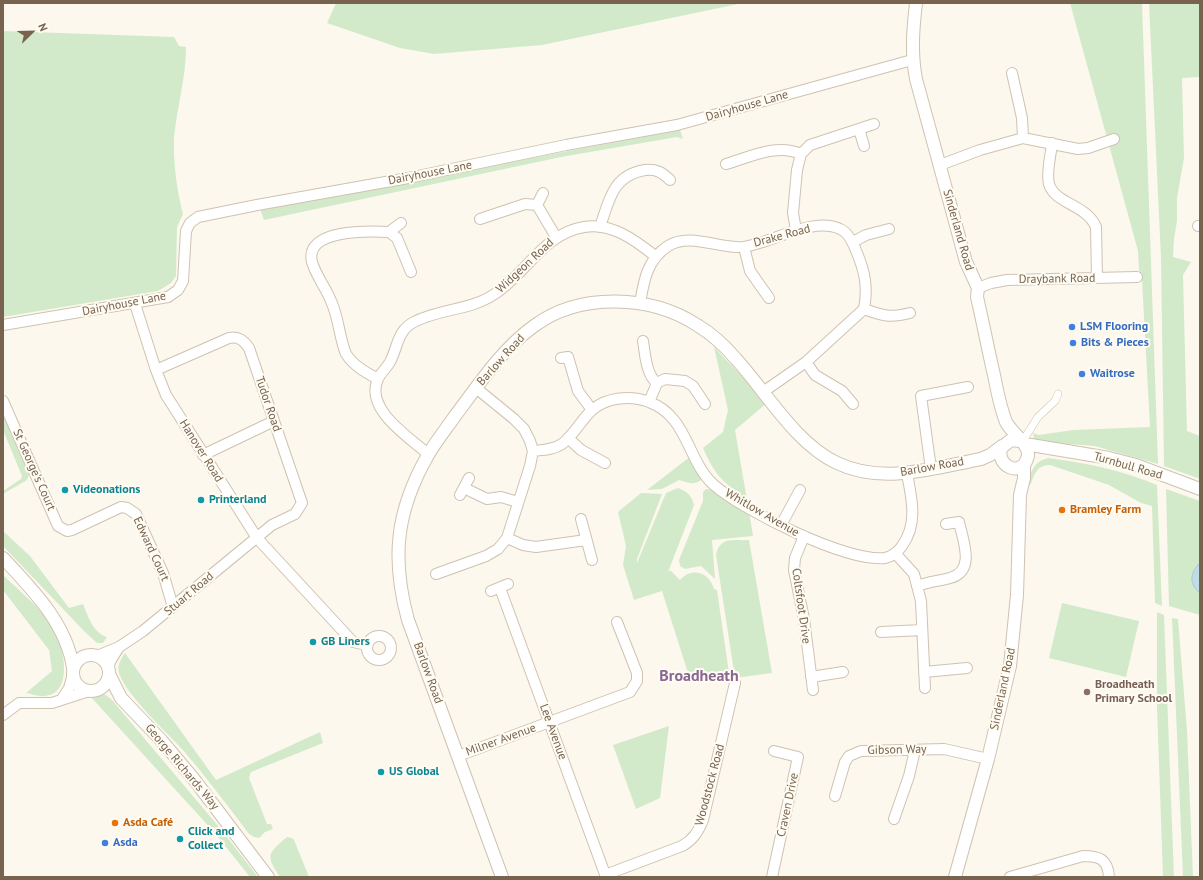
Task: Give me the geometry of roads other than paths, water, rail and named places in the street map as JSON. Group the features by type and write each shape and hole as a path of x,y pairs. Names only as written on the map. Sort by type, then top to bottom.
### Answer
{"street":[{"name":"Sinderland Road","path":"916,3 913,25 912,60 966,262 978,288 977,297 997,391 1007,423 1022,442 1029,454 1025,464 1020,496 1014,640 1006,687 957,877"},
{"name":"Dairyhouse Lane","path":"3,325 135,304 162,299 174,294 181,287 184,274 186,232 190,223 198,217 408,178 566,145 677,126 912,60"},
{"path":"1012,73 1022,118 1023,138"},
{"path":"796,230 793,213 797,170 801,154 810,145 874,124"},
{"path":"859,129 864,146"},
{"path":"940,165 980,150 1023,138 1052,143 1065,148 1088,148 1114,139"},
{"path":"1052,143 1049,183 1053,191 1061,198 1086,212 1096,227 1097,278"},
{"path":"726,164 774,150 793,150 801,154"},
{"path":"600,227 609,198 622,178 635,172 648,170 662,172 670,180"},
{"path":"537,205 543,193"},
{"path":"480,219 525,204 537,205"},
{"path":"537,205 556,237"},
{"path":"401,223 389,232 331,236 321,239 312,250 312,262 331,300 346,354 350,361 362,370 378,378 375,394 376,402 380,411 428,454"},
{"name":"Drake Road","path":"640,303 645,275 655,256 670,245 686,241 728,247 744,247 796,230 824,226 840,229 853,242 867,280 864,309"},
{"name":"Widgeon Road","path":"378,378 391,361 403,330 412,322 426,316 476,304 495,294 516,278 542,248 556,237 566,232 585,227 600,227 618,231 655,256"},
{"path":"853,242 866,235 889,229"},
{"path":"389,232 397,238 411,272"},
{"path":"744,247 750,271 769,298"},
{"name":"Draybank Road","path":"978,288 991,283 1007,280 1137,277"},
{"name":"Barlow Road","path":"502,877 408,620 399,580 398,541 401,524 410,493 428,454 476,388 514,343 536,324 574,307 592,304 620,302 640,303 674,314 696,324 726,348 809,444 823,455 839,464 868,472 907,474 981,459 990,455 1004,444"},
{"name":"Hanover Road","path":"135,304 156,370 166,395 257,538 353,642 367,645"},
{"path":"763,392 806,362 864,309 881,315 893,317 910,313"},
{"name":"Tudor Road","path":"156,370 229,338 235,337 244,341 249,348 302,503 295,514 272,525 257,538"},
{"path":"643,341 646,363 653,380 657,383"},
{"path":"561,358 568,357 578,391 592,410"},
{"path":"806,362 815,375 842,391 853,404"},
{"path":"649,402 657,383 665,379 685,381 694,386 705,404"},
{"path":"931,469 921,396 968,387"},
{"path":"436,574 486,556 498,549 507,538 530,466 533,451 524,429 476,388"},
{"path":"1004,444 1011,440 1022,442 1038,417 1055,401 1058,394"},
{"name":"Whitlow Avenue","path":"533,451 556,448 568,438 592,410 600,404 621,398 634,398 649,402 662,408 678,423 687,438 702,473 715,486 746,506 804,536 839,550 872,558 886,558 895,553"},
{"name":"St George's Court","path":"3,401 58,526 67,531 72,530"},
{"path":"203,454 274,422"},
{"name":"Sinderland Road","path":"1007,423 1004,444 1000,456 1015,480 1020,496"},
{"path":"568,438 581,450 605,463"},
{"name":"Turnbull Road","path":"1022,442 1054,450 1096,456 1136,466 1195,487"},
{"name":"Turnbull Road","path":"1025,464 1038,453 1054,450"},
{"name":"Barlow Road","path":"981,459 994,460 1006,465"},
{"path":"1006,465 1014,468 1025,464"},
{"path":"907,474 913,522 909,537 895,553 914,574 921,601 925,688"},
{"path":"469,478 462,492 487,499 501,497 518,502"},
{"path":"782,525 800,490"},
{"name":"Edward Court","path":"72,530 121,507 132,510 136,514 163,573 173,607"},
{"path":"581,519 592,560"},
{"path":"917,586 933,580 950,578 962,571 966,566 966,554 959,522 946,524"},
{"name":"Coltsfoot Drive","path":"804,536 795,558 794,570 804,619 813,690"},
{"name":"Stuart Road","path":"95,655 119,648 143,631 257,538"},
{"path":"507,538 523,545 536,547 586,540"},
{"path":"3,558 40,600 66,640 78,650 95,655 106,663 109,671 105,684 92,690 52,703 39,705 18,703 12,706 3,715"},
{"name":"Lee Avenue","path":"500,588 605,876"},
{"name":"Milner Avenue","path":"458,756 626,694 635,686 637,673 617,622"},
{"path":"881,632 922,630"},
{"path":"66,640 73,671 78,685 92,690"},
{"name":"Stuart Road","path":"109,671 111,660 119,648"},
{"path":"62,699 70,688 73,671 80,658 95,655"},
{"path":"924,672 967,668"},
{"name":"George Richards Way","path":"109,671 121,698 162,741 194,778 268,877"},
{"path":"811,677 843,672"},
{"name":"Woodstock Road","path":"605,876 682,846 691,841 696,834 703,820 736,683"},
{"name":"George Richards Way","path":"92,690 104,690 121,698"},
{"name":"Gibson Way","path":"835,796 845,762 849,756 861,751 944,749 988,759"},
{"path":"894,819 909,776 915,750"},
{"name":"Craven Drive","path":"772,877 798,757 774,751"},
{"path":"1010,877 1088,856 1101,859 1108,867 1109,877"}],"water":[{"path":"1198,565 1200,565 1200,593 1194,587 1192,580 1193,572"}],"place":[{"name":"LSM Flooring","path":"1072,327"},
{"name":"Bits & Pieces","path":"1073,343"},
{"name":"Waitrose","path":"1082,374"},
{"name":"Videonations","path":"65,490"},
{"name":"Printerland","path":"201,500"},
{"name":"Bramley Farm","path":"1062,510"},
{"name":"GB Liners","path":"313,642"},
{"name":"Broadheath Primary School","path":"1087,692"},
{"name":"US Global","path":"381,772"},
{"name":"Asda Café","path":"115,823"},
{"name":"Click and Collect","path":"180,839"},
{"name":"Asda","path":"105,843"}],"district":[{"name":"Broadheath","path":"699,676"}]}
